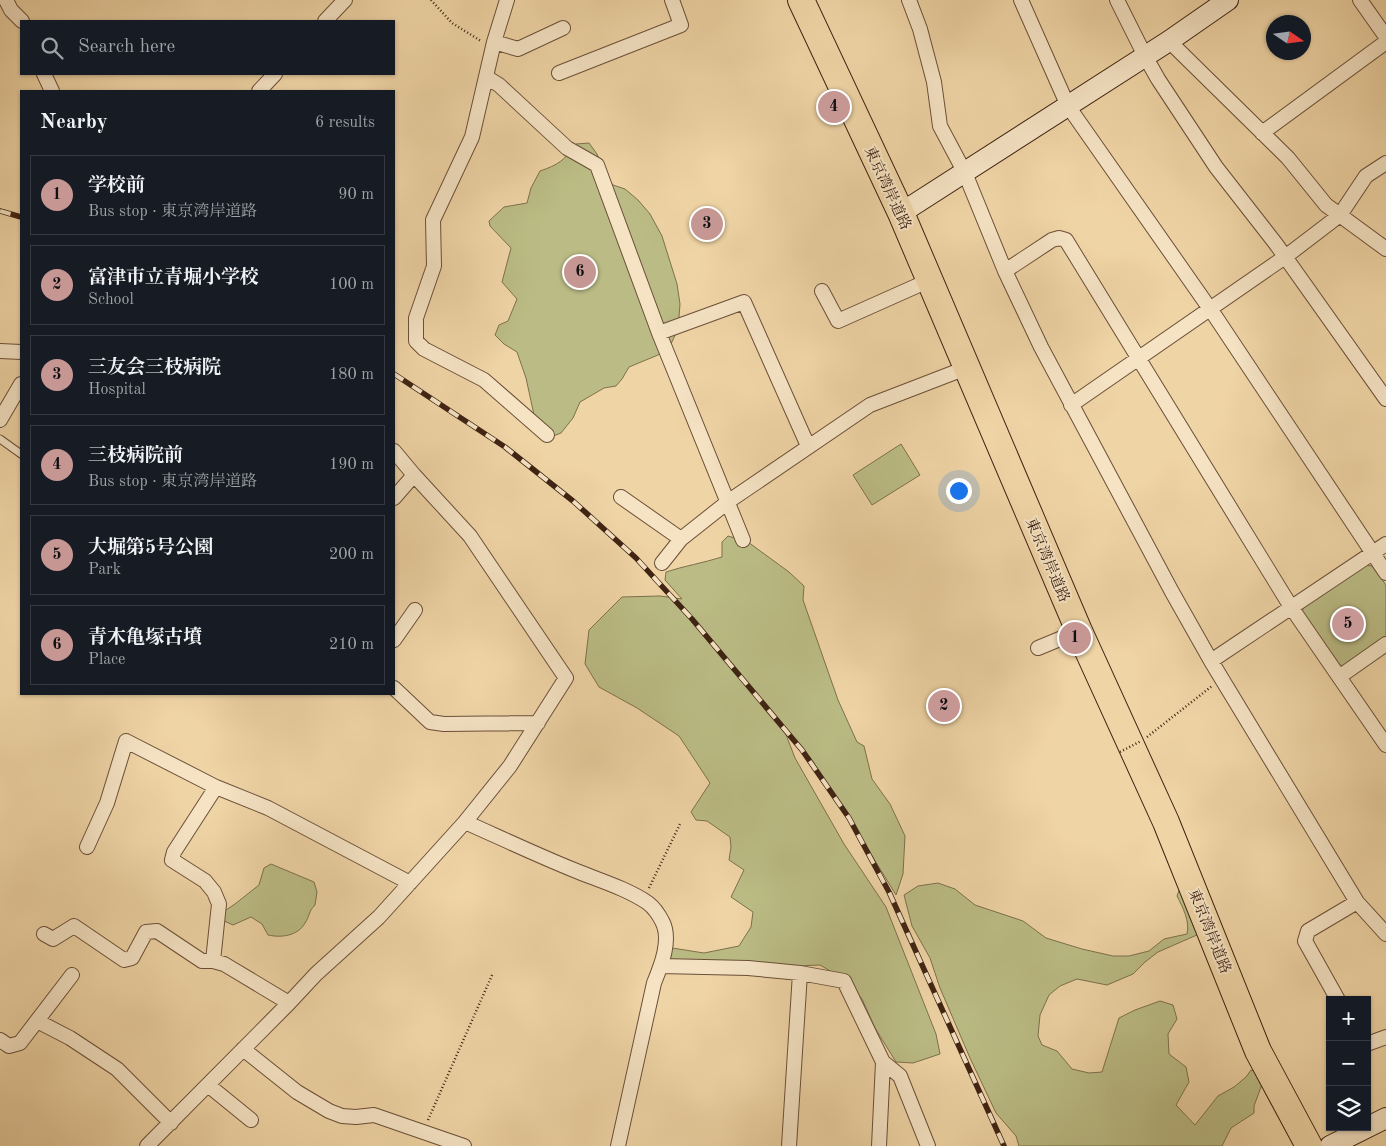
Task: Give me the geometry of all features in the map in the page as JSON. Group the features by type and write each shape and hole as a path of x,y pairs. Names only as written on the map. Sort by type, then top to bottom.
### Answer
{"highway":[{"name":"東京湾岸道路","path":"801,0 901,213 1079,631 1166,822 1258,1052 1309,1146"}],"street":[{"path":"6,0 11,10 21,20"},
{"path":"326,20 345,0"},
{"path":"507,0 493,46 472,137 434,220 434,266 416,318 416,342 424,349 484,380 547,434"},
{"path":"559,73 681,26 672,0"},
{"path":"909,0 920,29 934,82 940,126 964,173 1005,271 1041,348 1211,661 1357,902 1386,934"},
{"path":"1020,0 1068,106 1210,308 1386,573"},
{"path":"1117,0 1144,56 1216,167 1285,257 1386,400"},
{"path":"901,213 1144,56 1169,42 1228,0"},
{"path":"1360,0 1386,37"},
{"path":"493,46 518,49 562,28"},
{"path":"1169,42 1288,158 1326,205 1386,249"},
{"path":"1262,133 1386,42"},
{"path":"44,75 52,90"},
{"path":"260,90 274,75"},
{"path":"486,77 499,85 568,148 597,165 659,333 729,501 743,540"},
{"path":"1072,405 1137,358 1285,257 1340,215 1366,176 1386,163"},
{"path":"1005,271 1052,240 1059,238 1066,240 1291,607 1386,745"},
{"path":"822,291 838,321 930,280"},
{"path":"659,333 744,302 808,446"},
{"path":"0,351 20,352"},
{"path":"662,563 681,539 729,501 870,404 966,368"},
{"path":"0,420 20,386"},
{"path":"147,1146 316,974 379,917 465,822 510,766 566,678 470,536 395,452"},
{"path":"395,497 414,475"},
{"path":"620,497 681,539"},
{"path":"1211,661 1386,544"},
{"path":"395,639 415,610"},
{"path":"1038,648 1079,631"},
{"path":"1339,677 1386,644"},
{"path":"395,689 430,722 444,724 538,723"},
{"path":"88,847 107,803 126,741 216,787 268,808 410,883"},
{"path":"213,960 219,904 214,892 205,881 172,860 174,852 216,787"},
{"path":"465,822 649,904 662,921 666,932 661,966 654,984 618,1146"},
{"path":"1336,996 1305,941 1308,931 1357,902"},
{"path":"44,934 53,939 74,926 124,960 132,958 146,932 157,931 202,961 213,960 224,964 289,1003"},
{"path":"661,966 748,968 800,973 844,981 883,1062 900,1076 928,1146"},
{"path":"789,1146 800,973"},
{"path":"0,1040 9,1046 20,1043 72,974"},
{"path":"37,1021 70,1038 117,1068 171,1123"},
{"path":"1371,1043 1386,1037"},
{"path":"243,1049 297,1092 329,1111 342,1116 374,1115 464,1146"},
{"path":"879,1146 883,1062"},
{"path":"208,1085 250,1120"},
{"path":"1330,1146 1386,1118"}],"lane":[{"path":"0,439 20,453"}],"path":[{"path":"431,0 452,23 493,46"},
{"path":"1120,752 1141,742 1217,682"},
{"path":"643,901 682,822"},
{"path":"422,1133 493,972"}],"green space":[{"path":"589,143 613,185 625,189 638,200 650,214 662,236 677,284 680,304 678,329 670,346 658,355 629,367 616,386 604,388 580,402 573,418 561,433 548,438 536,424 526,378 517,352 504,344 495,335 499,325 508,321 517,299 502,282 511,248 490,226 489,221 504,207 527,203 531,188 540,171 552,167 561,161 576,144"},
{"path":"901,444 920,475 872,505 853,475"},
{"path":"728,536 748,542 789,572 804,586 803,600 838,700 857,742 864,746 872,779 890,804 905,836 903,874 896,895 810,757 785,732 795,758 844,844 886,907 936,1034 940,1054 913,1063 896,1062 875,1028 862,999 844,979 820,965 775,967 672,965 667,954 672,948 704,953 739,946 751,927 753,912 731,897 744,870 729,860 730,837 707,821 696,820 691,812 710,783 679,736 637,708 599,687 585,664 589,630 622,597 660,596 682,599 665,580 666,572 722,557 722,542"},
{"path":"1364,565 1372,566 1386,585 1386,637 1345,667 1340,665 1302,612 1305,604"},
{"path":"271,864 314,882 317,892 315,905 302,927 289,935 273,936 268,935 262,924 251,917 233,925 222,920 223,912 259,885 264,868"},
{"path":"938,883 955,889 975,905 1023,921 1046,938 1113,956 1129,956 1149,951 1164,939 1187,934 1187,919 1177,896 1181,885 1206,931 1158,952 1133,974 1107,985 1077,979 1060,986 1049,995 1040,1015 1038,1036 1042,1045 1057,1051 1072,1069 1089,1073 1102,1072 1119,1018 1160,1001 1173,1005 1177,1019 1168,1034 1169,1054 1186,1067 1189,1082 1176,1105 1195,1125 1218,1096 1234,1087 1251,1070 1265,1076 1254,1106 1254,1113 1231,1128 1222,1146 1019,1146 1016,1136 996,1113 940,988 930,958 912,926 904,895 918,886"}],"railway":[{"path":"0,211 20,217"},
{"path":"395,375 505,447 573,501 636,558 692,619 802,750 849,818 889,892 1004,1146"}],"place":[{"name":"三枝病院前","path":"834,107"},
{"name":"三友会三枝病院","path":"707,224"},
{"name":"青木亀塚古墳","path":"580,272"},
{"name":"大堀第5号公園","path":"1348,624"},
{"name":"学校前","path":"1075,638"},
{"name":"富津市立青堀小学校","path":"944,706"}]}
